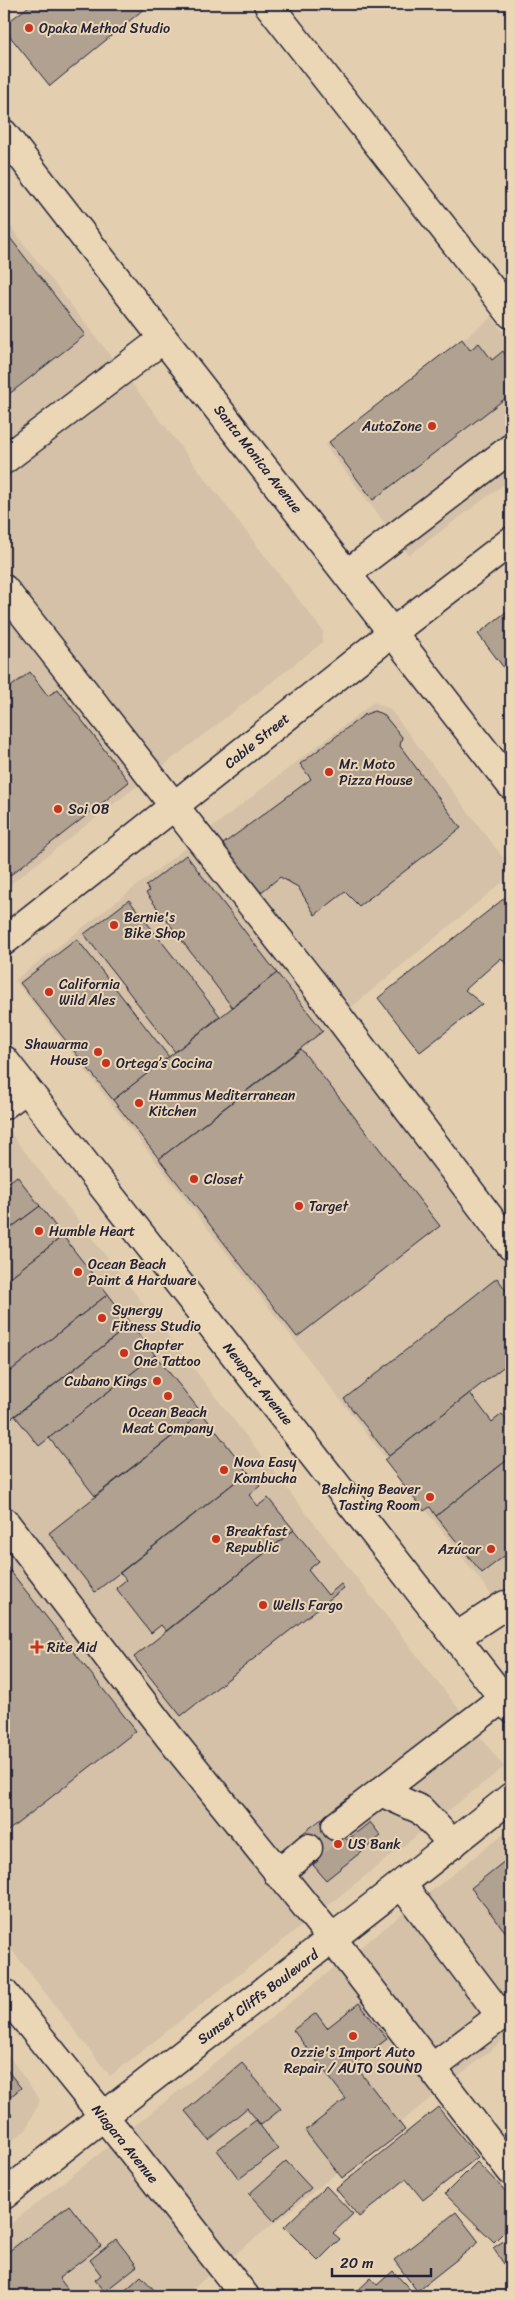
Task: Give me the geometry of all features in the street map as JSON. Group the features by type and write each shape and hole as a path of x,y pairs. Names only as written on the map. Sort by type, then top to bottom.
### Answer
{"street":[{"path":"268,4 511,314"},
{"name":"Santa Monica Avenue","path":"4,134 348,573 511,785"},
{"path":"4,460 163,339"},
{"path":"348,573 511,448"},
{"name":"Cable Street","path":"4,941 393,632 511,541"},
{"path":"4,589 313,983 511,1246"},
{"name":"Newport Avenue","path":"4,1060 456,1638 508,1700"},
{"path":"4,1105 26,1089"},
{"path":"4,1521 170,1738 333,1940 511,2171"},
{"path":"456,1638 505,1605"},
{"path":"336,1826 508,1700"},
{"path":"381,1792 421,1810 453,1844"},
{"name":"Sunset Cliffs Boulevard","path":"4,2195 102,2116 333,1940 511,1798"},
{"path":"278,1874 308,1848"},
{"path":"402,1885 506,2012 432,2068"},
{"name":"Niagara Avenue","path":"4,1993 245,2296"}],"shaded area":[{"path":"4,218 323,631 322,643 4,889"},
{"path":"492,317 511,343 511,479 409,555 325,445"},
{"path":"374,702 390,709 511,868 511,875 330,1025 511,1264 511,1620 15,980"},
{"path":"4,1125 504,1767 110,2076 4,1940"},
{"path":"511,1828 511,2034 183,2296 4,2296 4,2229"},
{"path":"4,2049 40,2100 26,2130 4,2147"}],"building":[{"path":"32,4 150,4 50,86 4,29 4,25"},
{"path":"4,230 85,335 4,398"},
{"path":"462,339 470,350 479,343 492,360 503,351 511,362 511,394 373,500 329,442"},
{"path":"511,608 511,677 478,634"},
{"path":"30,672 48,696 58,689 129,782 4,880 4,692"},
{"path":"374,711 383,714 402,737 400,746 461,828 359,906 345,892 315,915 298,887 280,877 255,897 219,847 311,779 300,764 364,715"},
{"path":"186,855 277,973 232,1007 146,893 149,891 146,886"},
{"path":"511,893 511,969 501,958 465,990 482,1004 420,1052 378,998"},
{"path":"129,900 220,1016 175,1052 84,934"},
{"path":"77,939 169,1057 113,1100 20,983"},
{"path":"277,973 323,1031 159,1159 113,1100"},
{"path":"301,1049 440,1226 297,1337 159,1159"},
{"path":"17,1176 40,1206 4,1233 4,1186"},
{"path":"40,1206 63,1236 4,1282 4,1233"},
{"path":"63,1236 108,1294 4,1376 4,1282"},
{"path":"497,1278 511,1297 511,1361 389,1456 344,1399"},
{"path":"108,1294 131,1324 4,1424 4,1376"},
{"path":"131,1324 155,1355 39,1446 15,1416"},
{"path":"155,1355 202,1413 95,1496 49,1438"},
{"path":"470,1393 492,1422 502,1414 511,1427 511,1448 506,1452 511,1457 436,1516 430,1507 424,1511 384,1460"},
{"path":"202,1413 248,1472 95,1592 49,1533"},
{"path":"511,1457 511,1551 482,1573 436,1516"},
{"path":"248,1472 260,1486 249,1495 258,1506 268,1498 294,1530 166,1631 161,1625 151,1633 116,1588 126,1580 120,1573"},
{"path":"294,1530 319,1561 308,1570 328,1595 341,1584 344,1588 181,1716 134,1657"},
{"name":"Rite Aid","path":"4,1563 136,1731 4,1834"},
{"name":"US Bank","path":"327,1815 347,1840 370,1822 381,1836 326,1880 313,1865 318,1861 299,1836"},
{"path":"511,1856 511,1939 471,1888"},
{"path":"359,2003 387,2039 354,2064 405,2130 342,2178 305,2131 346,2099 293,2030 316,2013 327,2028"},
{"path":"242,2063 281,2109 261,2125 247,2108 209,2140 185,2111"},
{"path":"4,2066 21,2088 4,2102"},
{"path":"4,2104 12,2115 4,2121"},
{"path":"438,2107 478,2157 423,2200 406,2179 359,2217 336,2189"},
{"path":"256,2120 278,2149 239,2179 217,2150"},
{"path":"286,2161 311,2188 274,2221 249,2194"},
{"path":"477,2162 511,2197 511,2225 494,2242 445,2194"},
{"path":"326,2186 353,2214 333,2233 340,2239 318,2261 284,2227"},
{"path":"69,2205 101,2246 59,2278 73,2296 4,2296 4,2255"},
{"path":"456,2212 479,2242 417,2291 394,2260"},
{"path":"511,2236 511,2274 493,2248"},
{"path":"116,2239 137,2266 104,2292 95,2280 101,2275 90,2260"},
{"path":"393,2271 416,2296 352,2296 371,2278 377,2285"},
{"path":"141,2276 160,2296 119,2296"}],"tunnel":[{"path":"308,1848 336,1826"}],"place":[{"name":"Opaka Method Studio","path":"29,28"},
{"name":"AutoZone","path":"432,426"},
{"name":"Mr. Moto Pizza House","path":"329,772"},
{"name":"Soi OB","path":"58,809"},
{"name":"Bernie's Bike Shop","path":"114,925"},
{"name":"California Wild Ales","path":"49,992"},
{"name":"Shawarma House","path":"98,1052"},
{"name":"Ortega’s Cocina","path":"106,1063"},
{"name":"Hummus Mediterranean Kitchen","path":"139,1103"},
{"name":"Closet","path":"194,1179"},
{"name":"Target","path":"299,1206"},
{"name":"Humble Heart","path":"39,1231"},
{"name":"Ocean Beach Paint & Hardware","path":"78,1272"},
{"name":"Synergy Fitness Studio","path":"102,1318"},
{"name":"Chapter One Tattoo","path":"124,1353"},
{"name":"Cubano Kings","path":"157,1381"},
{"name":"Ocean Beach Meat Company","path":"168,1396"},
{"name":"Nova Easy Kombucha","path":"224,1470"},
{"name":"Belching Beaver Tasting Room","path":"430,1497"},
{"name":"Breakfast Republic","path":"216,1539"},
{"name":"Azúcar","path":"491,1549"},
{"name":"Wells Fargo","path":"263,1605"},
{"name":"Rite Aid","path":"37,1647"},
{"name":"US Bank","path":"338,1844"},
{"name":"Ozzie's Import Auto Repair / AUTO SOUND","path":"353,2036"}]}
